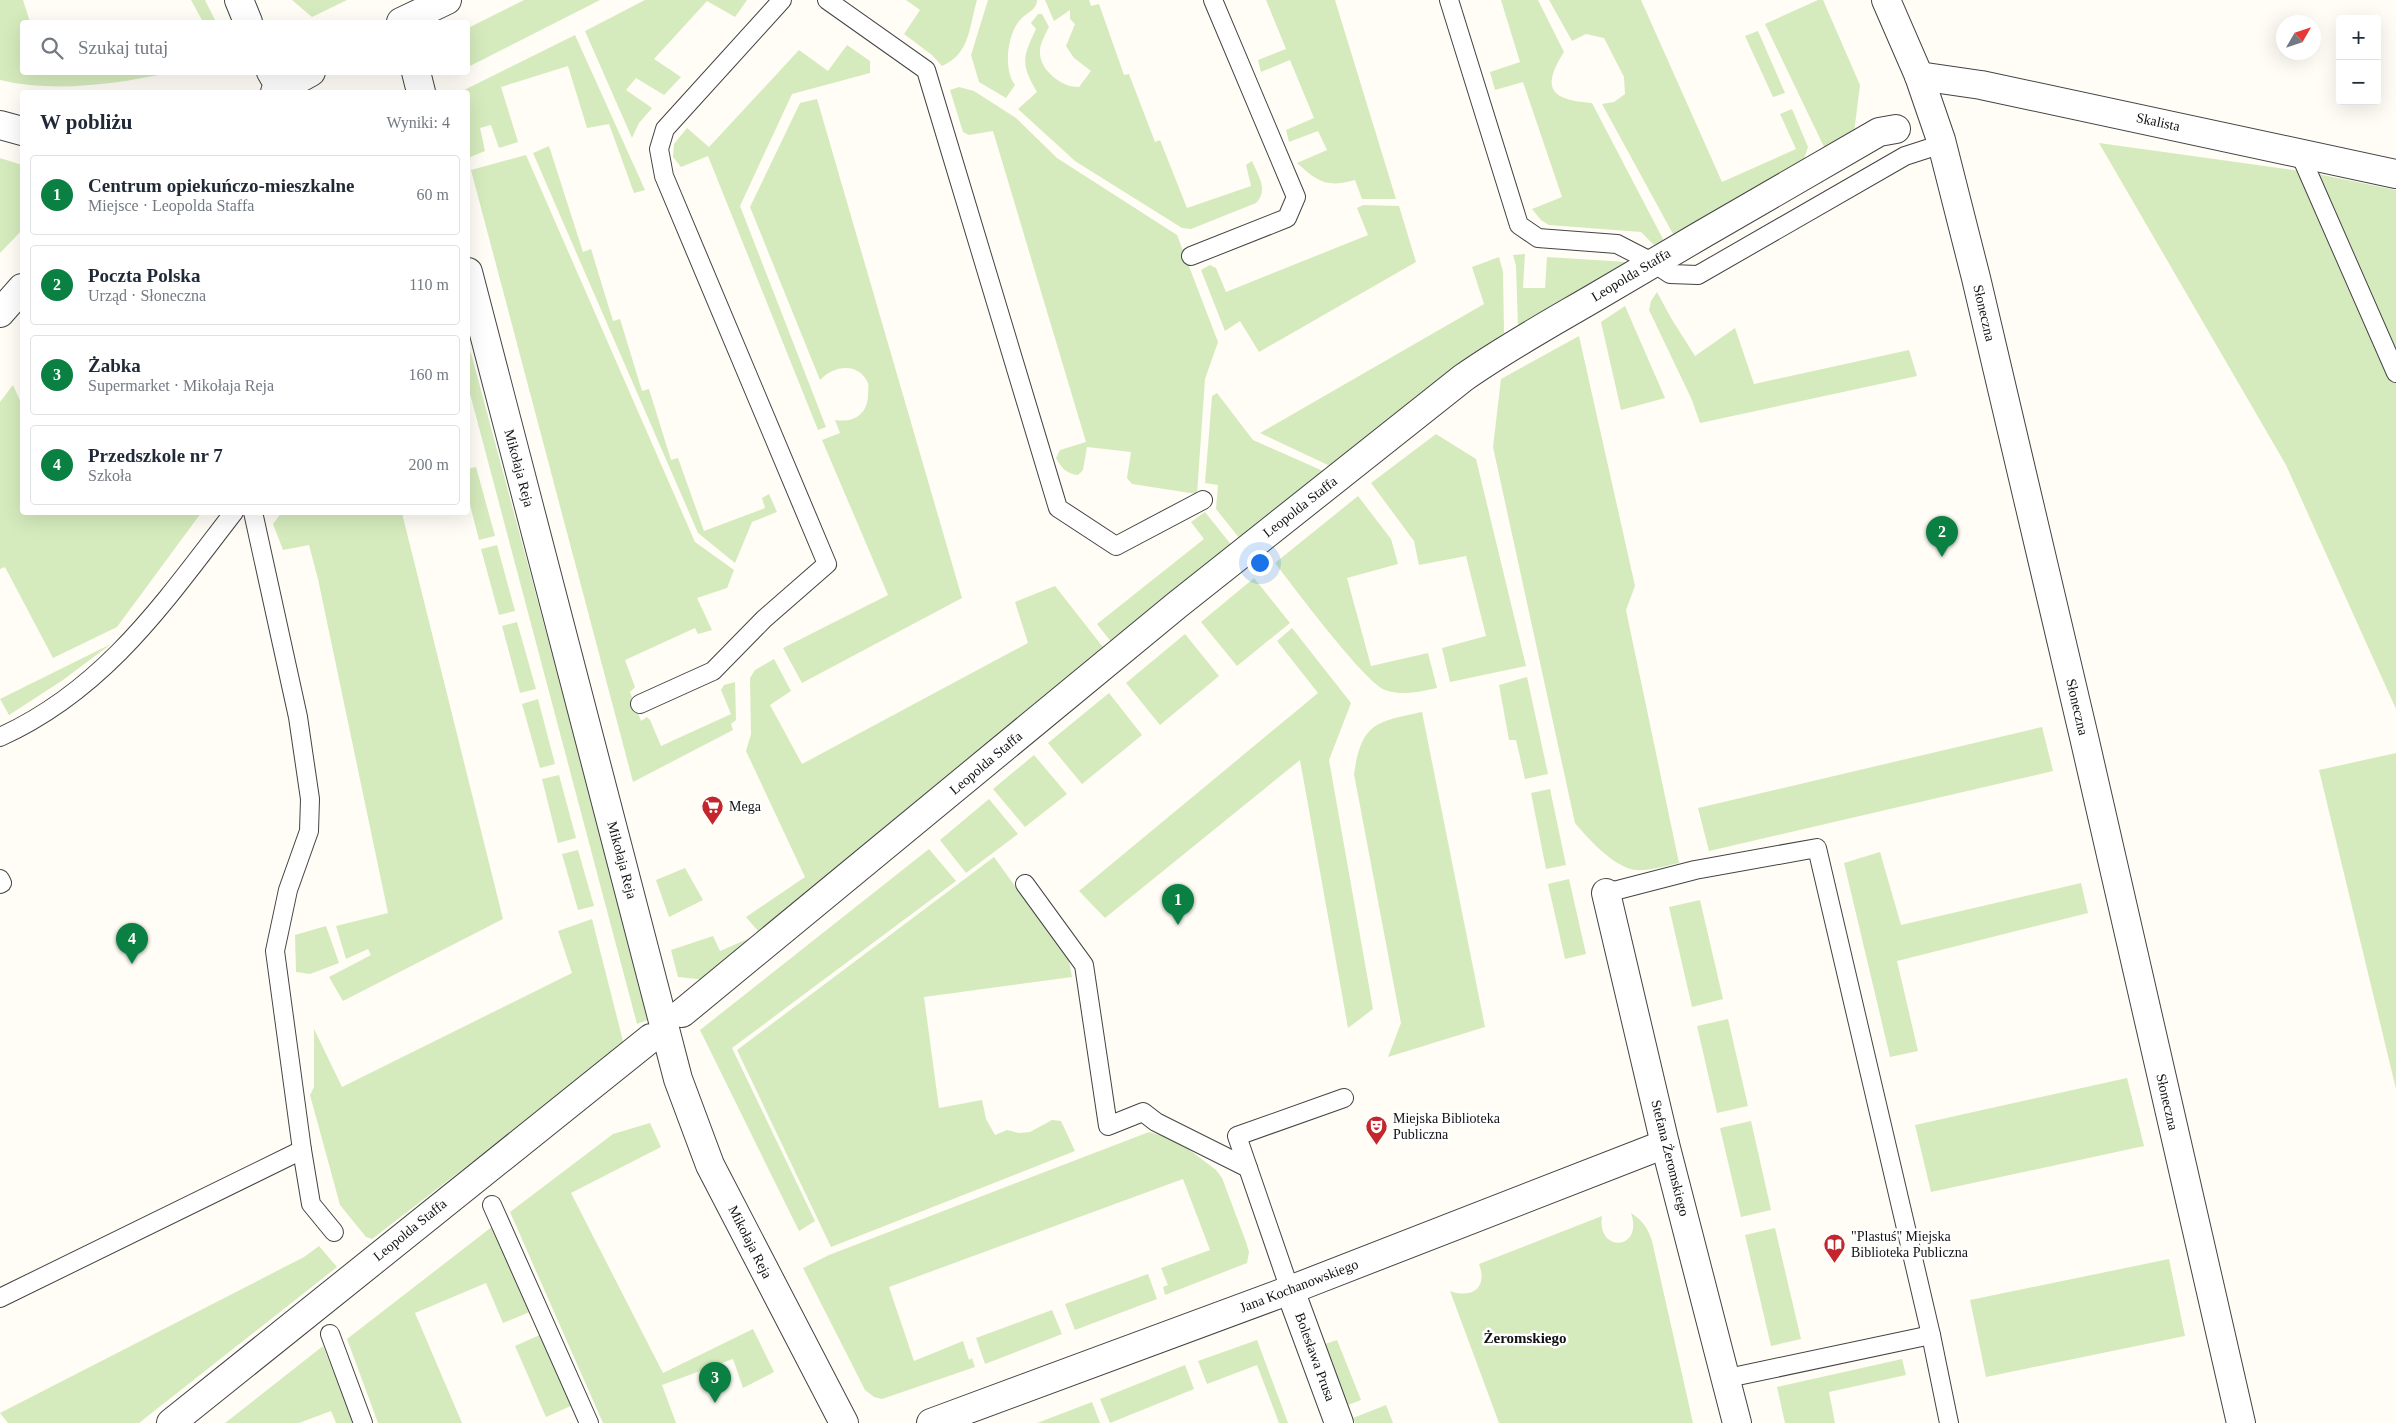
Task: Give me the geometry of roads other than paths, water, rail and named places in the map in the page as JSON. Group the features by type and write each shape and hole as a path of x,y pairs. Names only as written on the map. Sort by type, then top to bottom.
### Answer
{"street":[{"path":"239,0 247,20"},
{"path":"407,20 447,0"},
{"name":"Słoneczna","path":"1886,0 1920,76 1942,144 1976,278 2084,737 2241,1423"},
{"path":"276,85 303,75"},
{"path":"417,75 420,90"},
{"name":"Skalista","path":"1920,76 1980,85 2396,174"},
{"path":"0,125 20,130"},
{"name":"Leopolda Staffa","path":"682,1013 1177,605 1502,350 1879,132 1896,129"},
{"name":"Mikołaja Reja","path":"470,288 678,1079 710,1164 844,1423"},
{"path":"0,313 20,290"},
{"name":"Stefana Żeromskiego","path":"1606,893 1665,1144 1728,1378 1737,1423"},
{"name":"Leopolda Staffa","path":"171,1423 651,1038"},
{"name":"Jana Kochanowskiego","path":"931,1423 1290,1290 1665,1144"},
{"name":"Bolesława Prusa","path":"1290,1290 1339,1423"}],"lane":[{"path":"640,704 713,672 764,619 827,564 664,176 658,149 665,129 782,0"},
{"path":"828,0 926,70 1058,508 1116,546 1203,500"},
{"path":"1190,256 1287,218 1296,197 1213,0"},
{"path":"1449,0 1519,225 1538,238 1616,244 1652,262 1670,274 1698,275 1905,156 1942,144"},
{"path":"2299,152 2396,373"},
{"path":"0,736 28,724 58,704 110,662 135,638 232,515"},
{"path":"254,515 298,717 310,799 309,831 288,890 275,951 311,1204 334,1232"},
{"path":"1606,893 1695,870 1817,848 1931,1334 1949,1423"},
{"path":"0,879 2,883 0,884"},
{"path":"1025,884 1084,965 1108,1126 1143,1112 1156,1122 1248,1168"},
{"path":"1290,1290 1237,1136 1344,1098"},
{"path":"0,1298 302,1150"},
{"path":"492,1205 589,1423"},
{"path":"330,1334 363,1423"},
{"path":"1728,1378 1931,1334"}],"place":[{"name":"Poczta Polska","path":"1942,557"},
{"name":"Mega","path":"713,825"},
{"name":"Centrum opiekuńczo-mieszkalne","path":"1178,925"},
{"name":"Przedszkole nr 7","path":"132,964"},
{"name":"Miejska Biblioteka Publiczna","path":"1377,1145"},
{"name":"\"Plastuś\" Miejska Biblioteka Publiczna","path":"1835,1263"},
{"name":"Żabka","path":"715,1403"}],"district":[{"name":"Żeromskiego","path":"1525,1338"}]}
